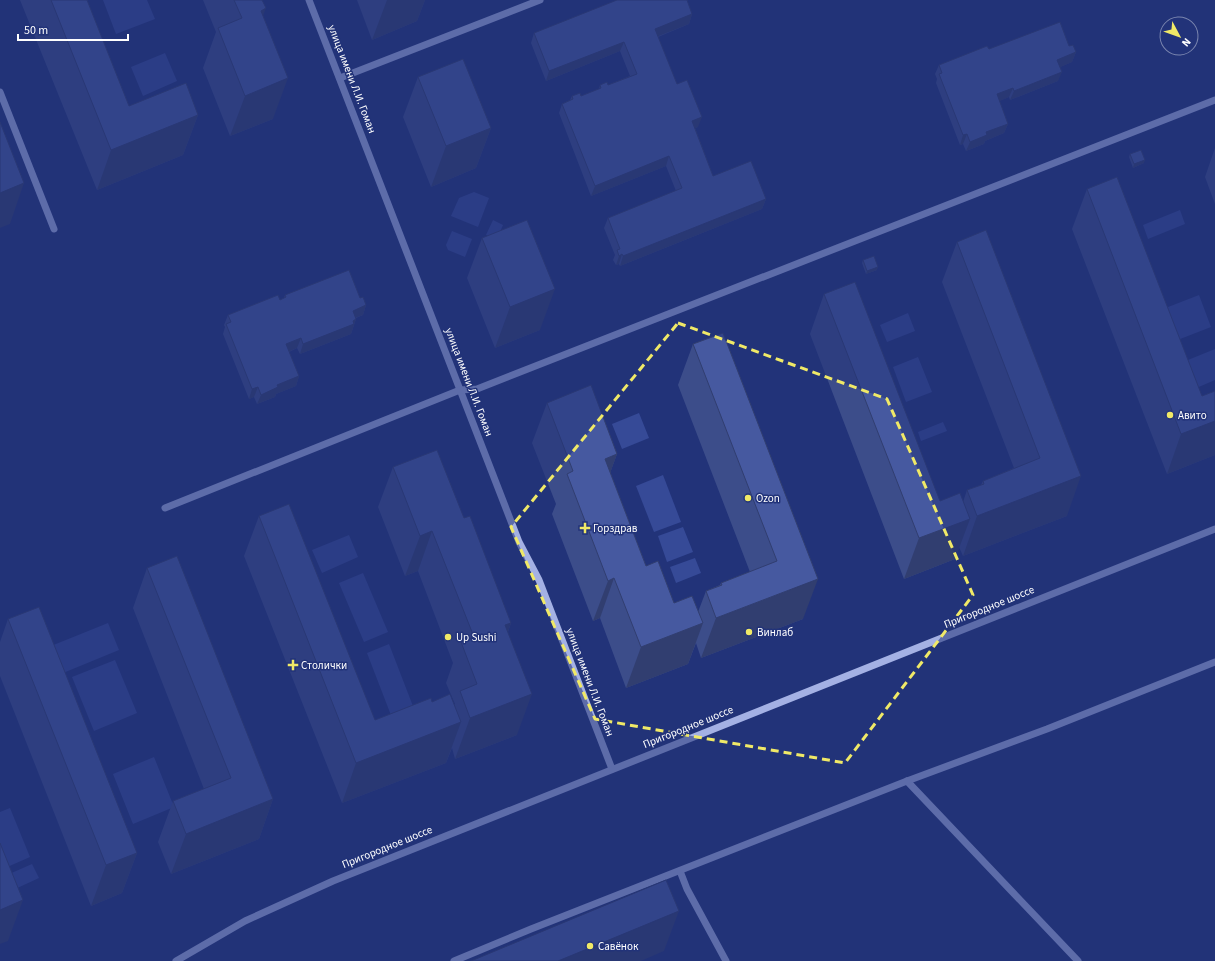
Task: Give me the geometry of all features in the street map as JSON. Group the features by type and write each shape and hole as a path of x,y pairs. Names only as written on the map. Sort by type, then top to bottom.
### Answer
{"street":[{"name":"улица имени Л.И. Гоман","path":"309,0 518,542 539,580 612,769"},
{"path":"340,78 540,0"},
{"path":"0,92 54,229"},
{"path":"165,508 460,390 477,389 1215,100"},
{"name":"Пригородное шоссе","path":"176,961 245,921 333,881 1215,529"},
{"path":"454,961 680,870 907,781 1047,729 1215,662"},
{"path":"907,781 1078,961"},
{"path":"680,870 687,889 726,961"}],"highlighted area":[{"path":"678,323 887,399 973,595 845,763 595,719 511,527"}],"shaded area":[{"path":"103,0 147,0 155,19 116,34"},
{"path":"165,53 177,81 143,96 131,67"},
{"path":"474,192 489,198 478,227 451,216 459,198"},
{"path":"1180,210 1185,224 1148,239 1143,225"},
{"path":"493,220 503,225 497,239 486,235"},
{"path":"452,231 472,239 465,257 448,250 446,245"},
{"path":"1199,295 1211,327 1175,341 1163,309"},
{"path":"908,313 915,331 887,342 880,325"},
{"path":"1215,349 1215,380 1194,389 1183,362"},
{"path":"918,357 932,392 906,402 893,367"},
{"path":"639,413 649,438 622,449 612,424"},
{"path":"943,422 947,431 921,441 918,432"},
{"path":"663,475 681,522 654,532 636,486"},
{"path":"683,527 693,552 667,562 658,536"},
{"path":"349,535 358,557 322,573 312,550"},
{"path":"695,558 701,573 676,583 670,567"},
{"path":"363,573 388,632 364,642 339,583"},
{"path":"108,623 119,650 63,673 51,646"},
{"path":"389,644 416,714 394,723 367,653"},
{"path":"115,660 137,713 94,731 72,677"},
{"path":"154,757 174,807 133,824 113,774"},
{"path":"10,808 30,857 5,868 0,857 0,812"},
{"path":"32,864 39,878 13,890 7,875"}],"building":[{"path":"51,0 87,0 129,106 186,83 198,115 111,150"},
{"path":"234,0 262,0 266,8 261,11 288,78 245,96 218,28 242,18"},
{"path":"617,0 687,0 692,14 655,29 677,84 687,80 702,117 692,121 713,176 751,161 766,199 623,256 622,254 619,256 617,250 620,249 608,218 682,188 669,156 595,186 562,104 573,99 572,96 580,93 581,96 601,88 600,85 607,82 608,85 637,74 624,42 549,71 534,33"},
{"path":"1060,22 1069,46 1073,45 1076,52 1057,60 1062,72 1014,91 1013,88 997,94 1008,124 986,132 987,135 970,142 967,134 963,135 939,74 942,73 939,65 987,46 989,49"},
{"path":"463,59 491,128 446,146 418,77"},
{"path":"0,122 24,183 0,193"},
{"path":"1141,150 1145,160 1134,164 1130,154"},
{"path":"1117,177 1202,396 1215,391 1215,421 1181,434 1087,189"},
{"path":"527,220 555,289 510,307 482,238"},
{"path":"986,230 1081,476 977,516 967,490 984,484 983,481 1040,458 957,242"},
{"path":"874,256 878,267 867,271 863,260"},
{"path":"349,270 360,298 363,297 366,305 353,311 356,319 353,321 354,324 303,344 301,338 286,344 299,376 277,385 278,387 261,395 258,387 252,389 226,324 231,322 228,315 278,295 280,300 286,297 285,295"},
{"path":"855,282 940,501 960,493 970,519 919,538 824,294"},
{"path":"723,333 818,579 716,618 706,591 722,585 721,583 777,561 693,344"},
{"path":"591,385 617,454 605,459 646,566 658,561 674,603 692,596 703,623 641,647 614,578 608,581 567,474 573,471 547,403"},
{"path":"437,450 464,518 470,516 511,623 505,625 532,694 470,718 460,691 477,684 461,642 474,637 432,531 420,536 393,467"},
{"path":"289,504 375,720 431,698 432,702 450,694 461,722 356,763 259,516"},
{"path":"177,556 273,799 186,834 173,801 231,778 147,568"},
{"path":"39,607 137,853 106,865 8,619"},
{"path":"0,843 23,900 0,910"},
{"path":"666,880 679,911 558,961 471,961"}],"place":[{"name":"Авито","path":"1170,415"},
{"name":"Ozon","path":"748,498"},
{"name":"Горздрав","path":"585,528"},
{"name":"Винлаб","path":"749,632"},
{"name":"Up Sushi","path":"448,637"},
{"name":"Столички","path":"293,665"},
{"name":"Савёнок","path":"590,946"}]}
